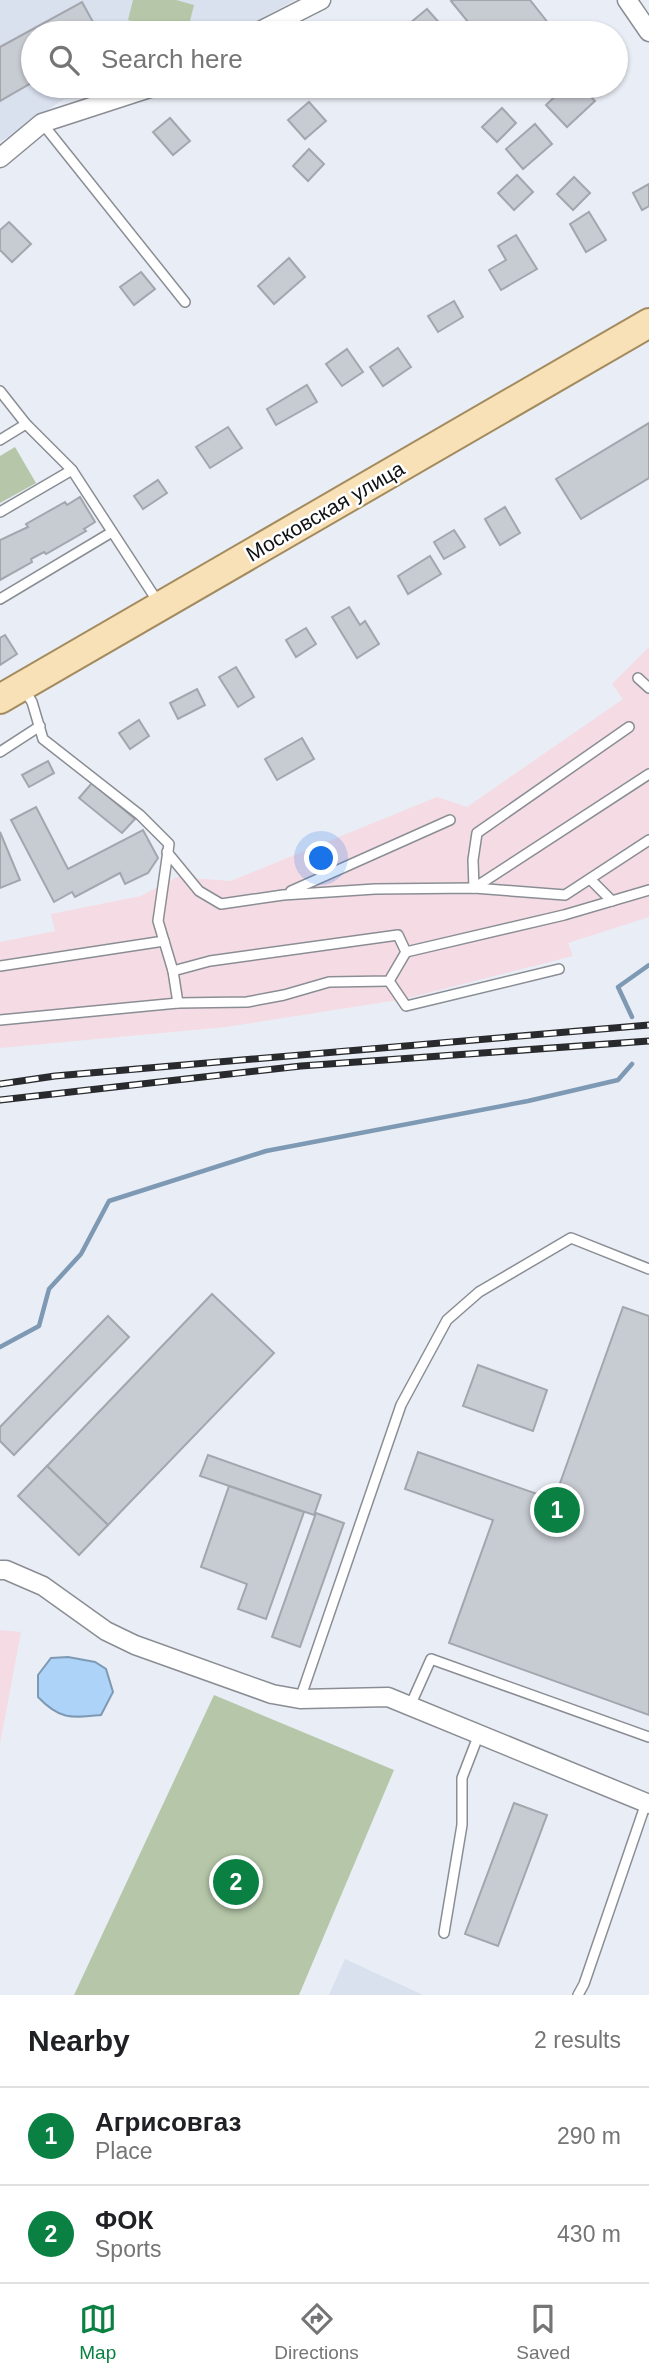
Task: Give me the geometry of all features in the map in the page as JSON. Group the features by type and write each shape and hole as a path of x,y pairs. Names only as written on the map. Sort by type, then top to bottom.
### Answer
{"main road":[{"name":"Московская улица","path":"11,693 649,323"}],"street":[{"path":"280,21 321,0"},
{"path":"627,0 649,32"},
{"path":"0,158 42,123 119,98"},
{"path":"0,1570 43,1586 106,1631 135,1645 272,1694 300,1699 388,1697 648,1803"}],"lane":[{"path":"42,123 185,302"},
{"path":"0,391 26,424 72,470 160,606"},
{"path":"0,440 26,424"},
{"path":"0,512 72,470"},
{"path":"0,599 112,532"},
{"path":"638,678 649,688"},
{"path":"11,693 32,702 43,738 158,831 169,844 158,921 173,971 178,1003"},
{"path":"0,752 40,726"},
{"path":"474,888 473,860 477,833 629,727"},
{"path":"474,888 649,774"},
{"path":"283,895 450,820"},
{"path":"167,852 199,891 222,904 283,895 375,889 474,888 565,895 649,840"},
{"path":"590,879 612,901"},
{"path":"389,981 406,952 564,915 649,890"},
{"path":"564,915 565,895"},
{"path":"173,971 233,958 398,935 406,952"},
{"path":"0,965 164,941"},
{"path":"389,981 406,1006 559,969"},
{"path":"0,1020 178,1003 247,1002 329,982 389,981"},
{"path":"300,1699 401,1405 447,1320 479,1292 571,1238 649,1269"},
{"path":"410,1706 431,1659 649,1737"},
{"path":"444,1933 462,1825 462,1778 479,1734"},
{"path":"579,1995 648,1803"}],"shaded area":[{"path":"0,0 295,0 257,21 21,21 21,98 82,98 64,99 0,142"},
{"path":"649,647 649,917 568,943 573,956 404,999 226,1027 0,1048 0,942 55,931 51,914 141,896 177,877 231,881 437,797 467,807 623,699 612,684"},
{"path":"0,1630 21,1632 0,1744"},
{"path":"345,1959 423,1995 329,1995"}],"green space":[{"path":"133,0 176,0 194,5 190,21 128,20"},
{"path":"15,447 36,483 0,503 0,456"},
{"path":"214,1695 394,1770 299,1995 74,1995"}],"water":[{"path":"68,1657 95,1662 106,1669 113,1692 101,1715 66,1716 53,1710 38,1697 38,1675 51,1658"}],"building":[{"path":"530,0 547,21 467,21 451,1"},
{"path":"82,2 92,21 47,21"},
{"path":"427,9 438,21 412,21"},
{"path":"21,35 21,89 0,101 0,47"},
{"path":"553,98 592,98 595,101 567,127 546,105"},
{"path":"309,102 326,121 305,139 288,120"},
{"path":"502,108 516,123 497,142 482,127"},
{"path":"170,118 190,141 173,155 153,132"},
{"path":"535,124 552,144 523,169 506,149"},
{"path":"309,149 324,164 308,181 293,166"},
{"path":"517,175 533,192 514,210 498,193"},
{"path":"574,177 590,193 573,210 557,194"},
{"path":"649,184 649,206 642,210 633,193"},
{"path":"589,212 606,240 586,252 570,224"},
{"path":"9,222 31,244 12,262 0,250 0,230"},
{"path":"516,235 537,269 501,290 489,270 506,260 498,246"},
{"path":"289,258 305,277 274,304 258,286"},
{"path":"141,272 155,289 134,305 120,287"},
{"path":"454,301 463,317 438,332 428,316"},
{"path":"398,348 411,367 383,386 370,367"},
{"path":"347,349 363,372 342,386 326,364"},
{"path":"307,385 317,402 276,425 267,409"},
{"path":"649,423 649,478 581,519 556,479"},
{"path":"228,427 242,448 210,468 196,447"},
{"path":"158,480 167,493 143,509 134,496"},
{"path":"80,497 95,522 84,529 86,531 46,554 44,552 31,559 32,562 0,580 0,540 28,527 26,524 65,502 67,505"},
{"path":"505,507 520,533 500,545 485,519"},
{"path":"454,530 465,547 444,559 434,542"},
{"path":"430,556 441,574 408,594 398,576"},
{"path":"349,607 360,625 365,621 379,644 357,658 332,617"},
{"path":"306,628 316,644 296,657 286,640"},
{"path":"5,635 17,654 0,665 0,638"},
{"path":"236,667 254,697 238,707 219,677"},
{"path":"197,689 205,705 178,719 170,703"},
{"path":"139,720 149,736 130,749 119,733"},
{"path":"302,738 314,759 277,780 265,759"},
{"path":"48,761 54,773 29,787 22,775"},
{"path":"92,783 135,819 122,833 79,798"},
{"path":"36,807 68,869 143,830 158,858 148,873 125,884 120,873 75,897 72,892 54,902 11,820"},
{"path":"0,832 20,880 0,888"},
{"path":"212,1294 274,1353 108,1525 47,1466"},
{"path":"623,1307 649,1316 649,1715 449,1643 493,1520 405,1489 418,1452 554,1500"},
{"path":"108,1316 129,1337 14,1455 0,1441 0,1427"},
{"path":"478,1365 547,1390 533,1431 463,1406"},
{"path":"208,1455 321,1495 314,1515 200,1476"},
{"path":"47,1466 108,1525 79,1555 18,1496"},
{"path":"229,1486 304,1512 266,1619 238,1609 247,1584 201,1567"},
{"path":"316,1513 344,1523 300,1647 272,1637"},
{"path":"514,1803 547,1815 498,1946 465,1934"}],"waterway":[{"path":"632,1017 618,987 649,965"},
{"path":"0,1347 39,1326 49,1289 81,1254 109,1201 266,1151 528,1101 618,1080 632,1064"}],"railway":[{"path":"0,1084 55,1076 649,1025"},
{"path":"0,1100 301,1066 649,1041"}],"place":[{"name":"Агрисовгаз","path":"557,1510"},
{"name":"ФОК","path":"236,1882"}]}
